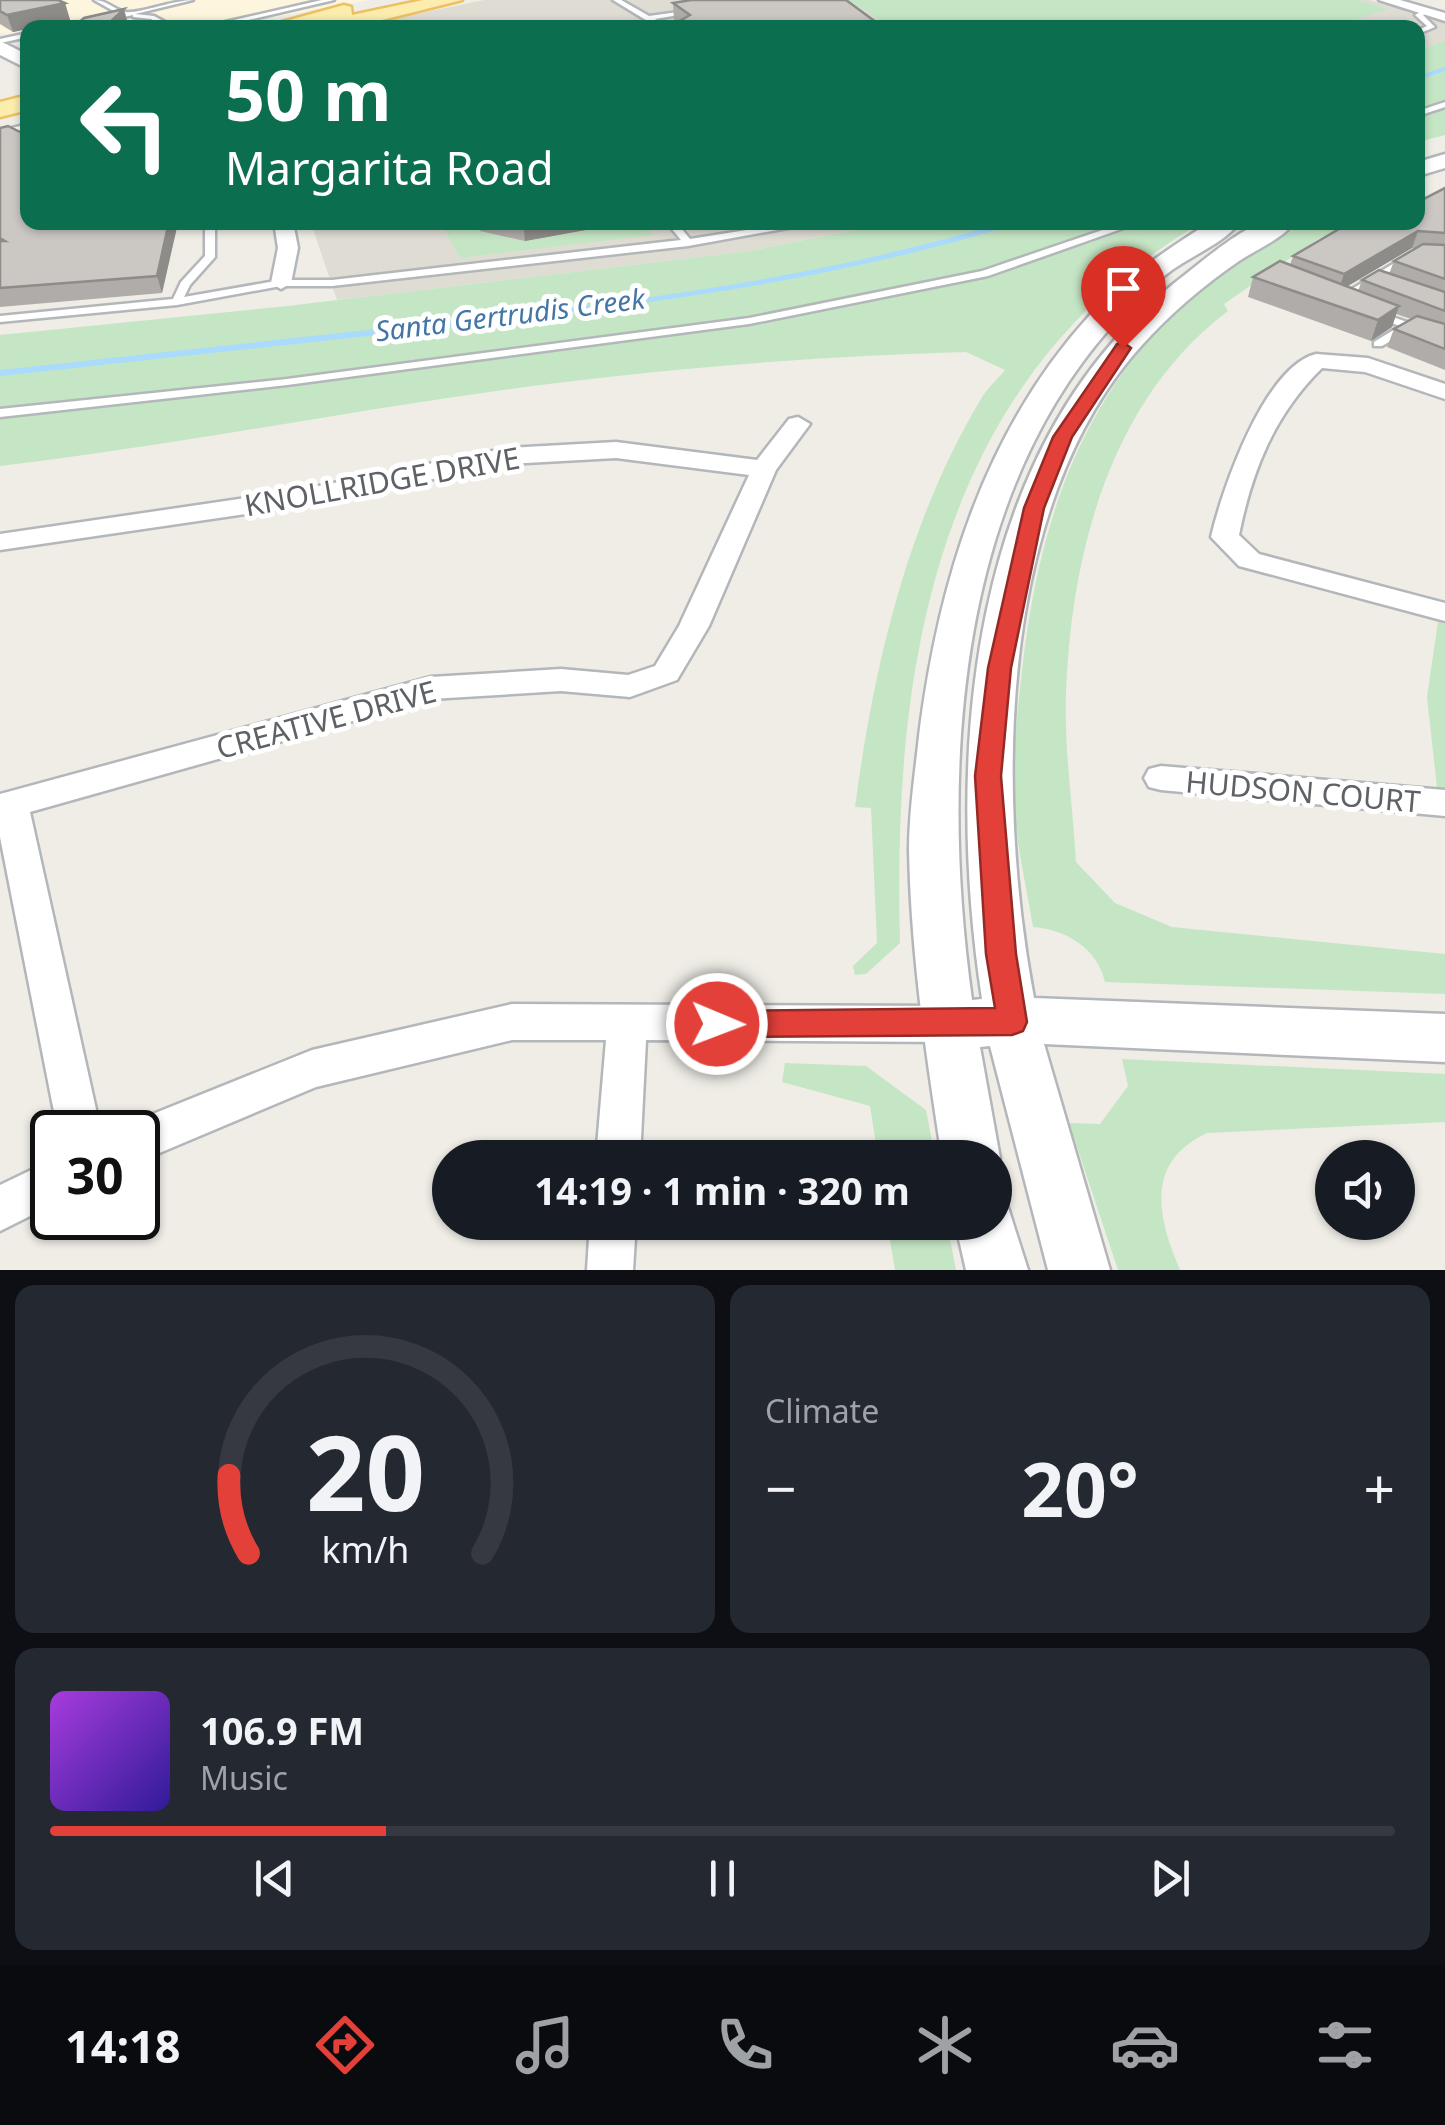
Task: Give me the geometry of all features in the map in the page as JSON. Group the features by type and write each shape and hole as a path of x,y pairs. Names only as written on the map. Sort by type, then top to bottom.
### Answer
{"main road":[{"path":"307,20 400,0"},
{"path":"356,20 452,0"},
{"path":"968,1140 947,1024 932,847 942,700 985,512 1032,410 1070,358 1111,310 1155,270 1216,230"},
{"path":"1080,1270 1012,1022 1001,954 988,776 1000,668 1034,508 1062,437 1123,348 1181,288 1269,230"},
{"path":"947,1024 1081,1020 1445,1038"},
{"path":"990,1240 997,1270"}],"street":[{"path":"1386,0 1445,17"},
{"path":"282,283 289,230"},
{"path":"1445,392 1388,370 1336,360 1316,361 1292,382 1262,425 1231,503 1225,538 1248,560 1445,612"},
{"name":"CREATIVE DRIVE","path":"5,806 430,688 561,680 630,686 666,673 744,521 764,469 798,424"},
{"name":"KNOLLRIDGE DRIVE","path":"0,542 294,498 508,456 616,450 764,469"},
{"name":"HUDSON COURT","path":"1162,778 1445,804"},
{"path":"5,806 74,1110"},
{"path":"160,1132 312,1069 512,1022 947,1024"},
{"path":"619,1140 627,1024"},
{"path":"0,1208 30,1193"},
{"path":"610,1270 612,1240"}],"lane":[{"path":"96,0 125,14"},
{"path":"98,20 190,0"},
{"path":"236,20 331,0"},
{"path":"616,0 651,20"},
{"path":"648,18 707,11"},
{"path":"1424,20 1418,15 1426,12"},
{"path":"119,20 142,15 154,20"},
{"path":"177,302 185,284 210,257 210,230"},
{"path":"677,230 688,243"},
{"path":"0,319 177,302 282,283 332,283 688,243 768,230"},
{"path":"0,413 286,382 768,318 984,274 1113,230"},
{"path":"1338,300 1414,254 1445,258"},
{"path":"1371,280 1389,287"},
{"path":"1324,295 1445,339"},
{"path":"1378,344 1408,326"}],"shaded area":[{"path":"0,0 370,0 258,20 106,20 147,11 127,8 71,20 20,20 20,31 0,33"},
{"path":"484,0 1369,0 1445,21 1445,41 1425,48 1425,20 387,20"},
{"path":"313,230 855,230 750,251 337,300"}],"green space":[{"path":"819,0 1356,0 1388,9 1353,20 881,20 851,2"},
{"path":"1445,41 1445,135 1425,140 1425,48"},
{"path":"445,230 479,230 525,241 578,230 649,230 654,235 460,258"},
{"path":"855,230 1191,230 1112,286 1042,361 988,444 949,535 922,632 907,733 900,838 900,943 866,974 855,975 853,966 877,943 871,808 855,807 884,648 897,596 933,495 981,399 1005,370 966,352 812,359 659,372 487,392 0,466 0,335 287,306 750,251"},
{"path":"1295,230 1337,230 1224,304 1228,311 1188,347 1154,388 1127,433 1105,482 1077,586 1070,640 1066,735 1076,862 1115,903 1172,927 1445,954 1445,994 1105,982 1095,959 1079,943 1057,932 1033,927 1016,829 1013,779 1022,671 1049,529 1072,465 1102,406 1139,352 1185,303 1241,260"},
{"path":"1438,622 1445,624 1445,788 1437,788 1427,697"},
{"path":"1122,1059 1445,1074 1445,1122 1207,1133 1173,1159 1165,1175 1162,1211 1180,1270 1118,1270 1069,1123 1100,1124 1128,1086"},
{"path":"785,1063 866,1066 926,1110 932,1140 875,1140 870,1106 782,1082"},
{"path":"890,1240 950,1240 956,1270 895,1270"}],"building":[{"path":"0,0 65,3 7,15 0,11"},
{"path":"846,0 873,20 682,20 690,15 673,3"},
{"path":"124,9 112,20 84,18"},
{"path":"8,126 20,132 20,230 167,230 157,276 0,288 0,241 5,241 0,238 0,128"},
{"path":"1445,188 1445,233 1418,231 1344,274 1293,256 1337,230 1425,230 1425,198"},
{"path":"1423,244 1445,245 1445,279 1394,261"},
{"path":"1280,261 1399,306 1378,320 1253,277"},
{"path":"1379,270 1445,292 1445,311 1362,280"},
{"path":"1417,316 1445,324 1445,349 1394,329"}],"waterway":[{"name":"Santa Gertrudis Creek","path":"1425,76 1445,69"},
{"name":"Santa Gertrudis Creek","path":"390,330 627,303 783,278 986,230"},
{"name":"Santa Gertrudis Creek","path":"0,373 414,328"}],"route":[{"path":"717,1024 918,1026 1012,1022 1001,954 988,776 1000,668 1034,508 1062,437 1091,389 1123,348"}]}
